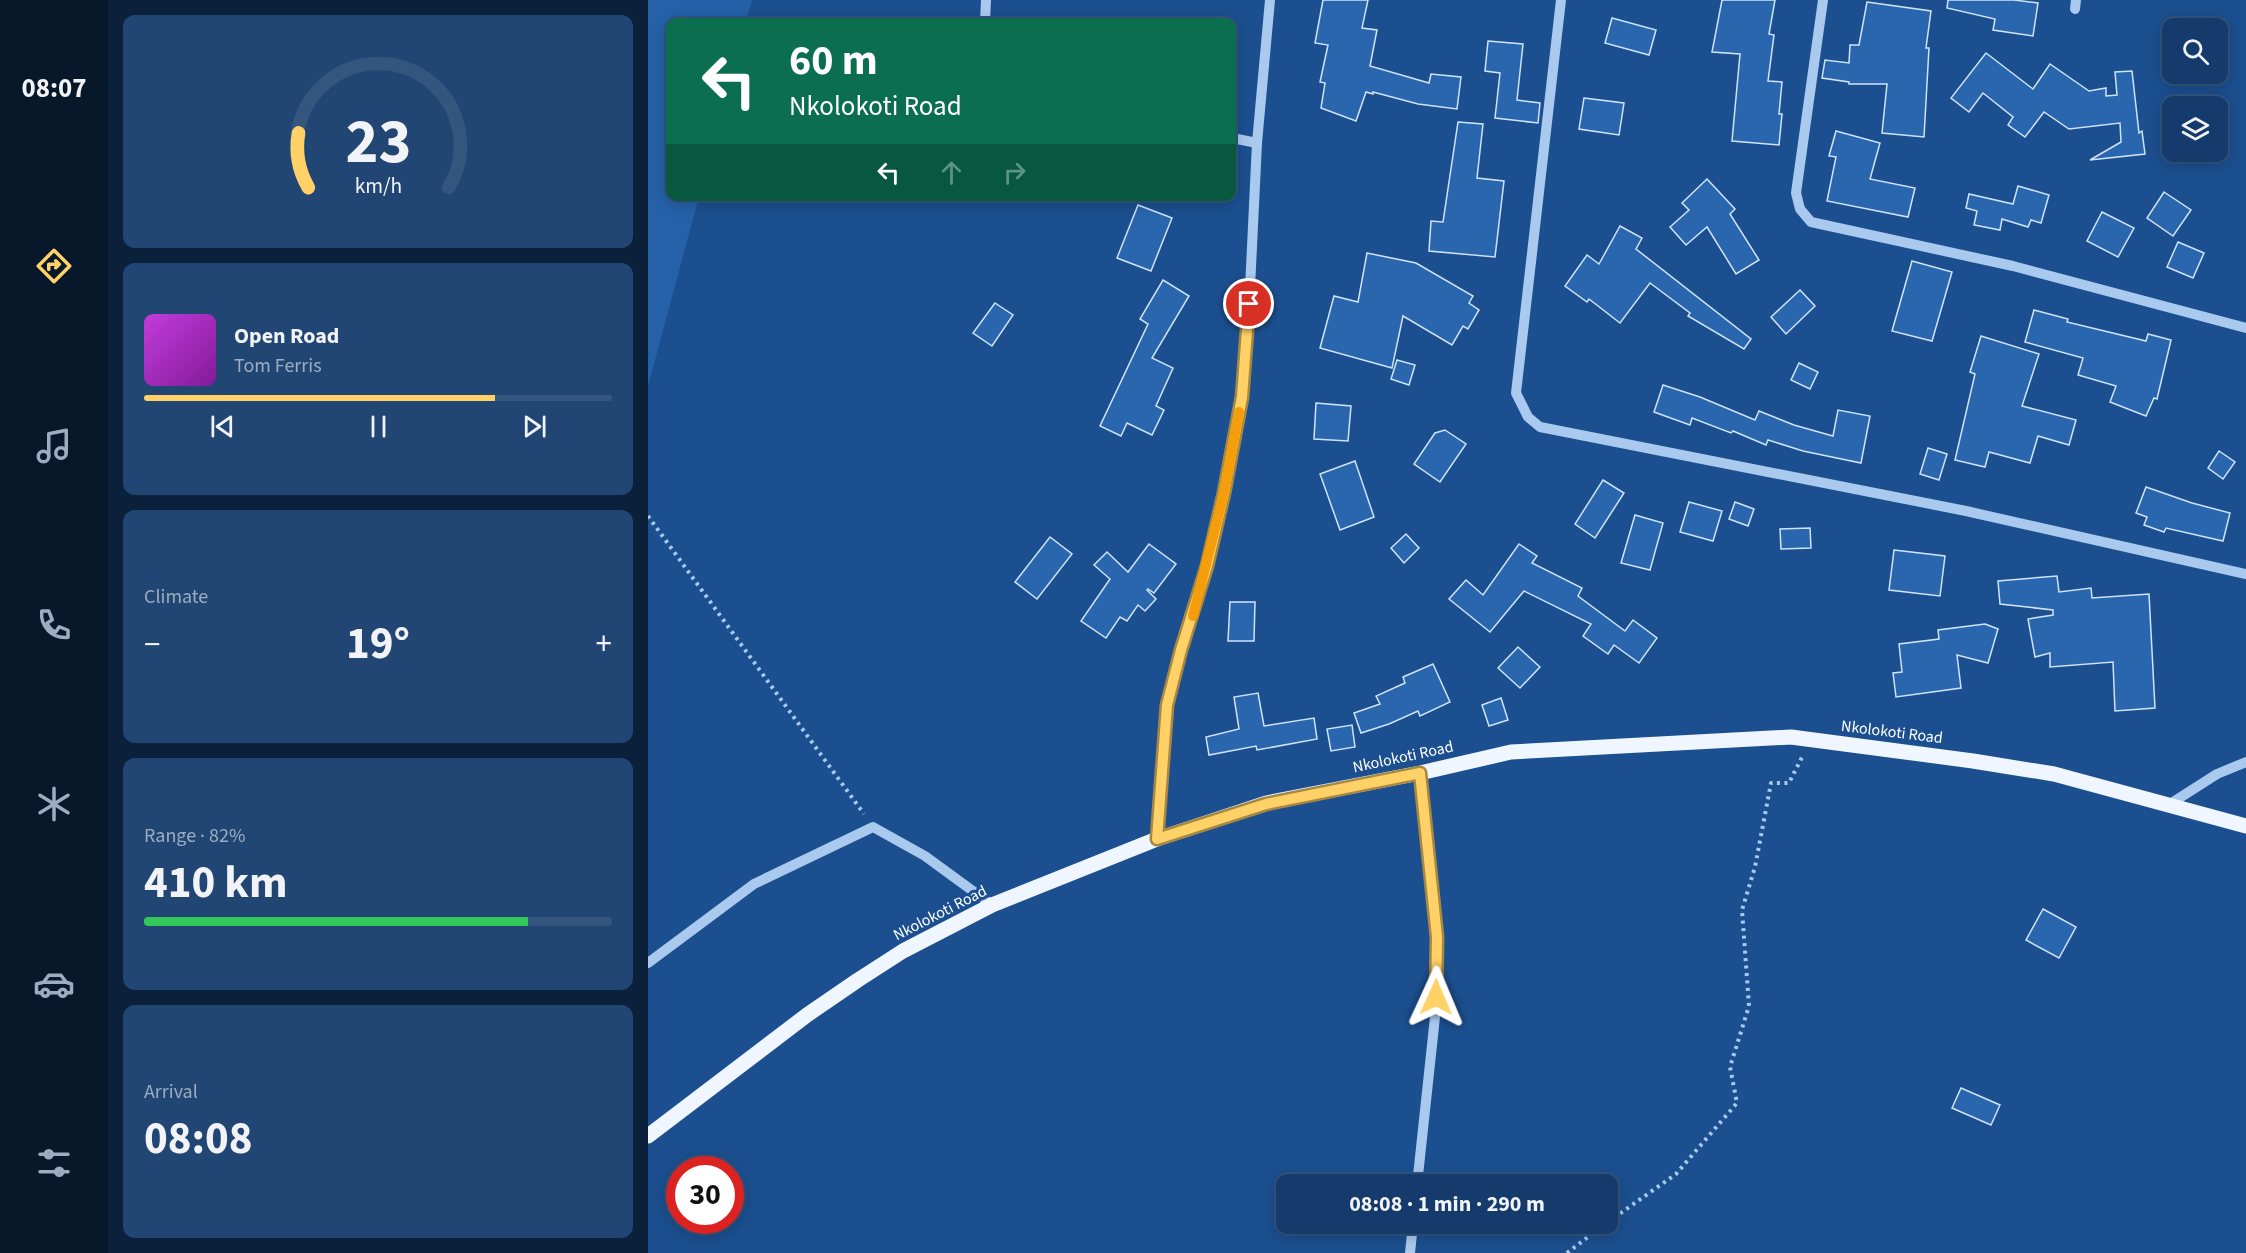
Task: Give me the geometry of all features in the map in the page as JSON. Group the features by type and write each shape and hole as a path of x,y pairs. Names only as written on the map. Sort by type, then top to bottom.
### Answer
{"main road":[{"name":"Nkolokoti Road","path":"648,1136 807,1015 858,980 903,951 992,905 1157,839 1266,804 1511,752 1791,737 2054,774 2246,826"}],"street":[{"path":"985,18 986,0"},
{"path":"1157,839 1167,705 1207,566 1224,493 1242,397 1247,350 1257,142 1270,0"},
{"path":"1561,0 1516,393 1522,408 1534,422 1540,427 1966,511 2246,574"},
{"path":"1823,0 1796,193 1800,210 1811,222 2013,267 2246,328"},
{"path":"1236,139 1257,142"},
{"path":"2170,804 2217,774 2246,762"},
{"path":"1418,1174 1435,1017 1437,937 1420,773"},
{"path":"648,963 754,884 873,827 925,856 992,905"},
{"path":"1410,1253 1412,1234"}],"path":[{"path":"648,516 873,827"},
{"path":"1618,1215 1676,1174 1737,1103 1730,1066 1749,1006 1742,910 1755,867 1771,783 1789,783 1811,740"},
{"path":"1567,1253 1592,1234"}],"shaded area":[{"path":"648,0 752,0 747,18 666,18 666,201 698,201 648,386"}],"building":[{"path":"1323,0 1368,0 1362,28 1377,30 1370,66 1429,83 1431,74 1461,77 1457,109 1418,104 1373,92 1373,94 1366,92 1356,121 1321,108 1325,83 1320,82 1328,45 1315,43"},
{"path":"1722,0 1775,0 1769,34 1774,35 1768,81 1782,82 1779,145 1732,141 1740,54 1712,52"},
{"path":"1948,0 2014,0 2038,3 2033,36 1993,30 1995,19 1947,8"},
{"path":"1867,2 1931,11 1926,48 1929,48 1924,137 1882,133 1887,84 1849,84 1849,82 1822,78 1825,60 1849,63 1850,45 1859,45"},
{"path":"1612,18 1656,30 1649,55 1605,43"},
{"path":"1488,41 1523,44 1517,100 1540,103 1538,123 1495,118 1500,73 1485,71"},
{"path":"1986,53 2033,89 2050,64 2089,91 2106,88 2106,96 2117,95 2115,72 2132,71 2139,133 2142,131 2145,154 2090,160 2121,142 2120,123 2069,129 2044,112 2025,137 2008,125 2013,117 1983,93 1969,112 1951,98"},
{"path":"1584,98 1624,103 1619,135 1579,129"},
{"path":"1458,122 1483,124 1477,178 1504,181 1495,257 1429,251 1431,221 1443,222"},
{"path":"1836,131 1880,143 1870,179 1915,188 1908,217 1827,201 1836,157 1829,156"},
{"path":"1707,179 1735,209 1730,214 1759,260 1736,274 1707,227 1686,245 1670,227 1689,210 1682,203"},
{"path":"2018,186 2049,195 2041,223 2031,220 2028,227 2002,219 2000,230 1974,225 1977,211 1966,208 1969,194 2013,204"},
{"path":"2164,192 2191,210 2173,236 2147,218"},
{"path":"1138,205 1172,218 1151,271 1117,258"},
{"path":"2102,212 2134,228 2118,257 2087,241"},
{"path":"1620,226 1642,238 1636,249 1751,339 1744,349 1688,316 1690,313 1650,283 1620,323 1589,299 1587,302 1565,286 1587,255 1599,264"},
{"path":"2178,242 2204,253 2193,278 2167,267"},
{"path":"1367,253 1416,263 1473,296 1469,303 1479,310 1468,329 1463,326 1452,345 1403,316 1392,368 1320,348 1334,296 1358,302"},
{"path":"1912,261 1952,272 1932,341 1892,331"},
{"path":"1163,280 1189,296 1152,358 1173,368 1156,406 1164,410 1152,435 1127,423 1121,436 1100,426 1148,324 1140,319"},
{"path":"1800,290 1815,306 1786,334 1771,317"},
{"path":"995,303 1013,315 992,346 973,333"},
{"path":"2034,310 2068,319 2067,322 2146,341 2148,334 2171,340 2157,399 2154,398 2146,416 2110,402 2116,386 2078,375 2083,358 2025,342"},
{"path":"1981,336 2039,354 2022,406 2076,420 2069,445 2038,436 2030,463 1989,452 1985,467 1955,460 1975,374 1970,372"},
{"path":"1397,360 1415,365 1409,385 1391,379"},
{"path":"1799,363 1818,372 1810,389 1791,380"},
{"path":"1663,385 1700,397 1755,420 1759,411 1794,425 1833,436 1838,410 1870,416 1861,463 1803,451 1768,440 1766,445 1733,431 1731,433 1692,418 1690,425 1654,412"},
{"path":"1316,403 1351,406 1348,441 1314,439"},
{"path":"1445,430 1466,444 1440,482 1414,464 1435,433"},
{"path":"1928,448 1947,454 1939,480 1920,474"},
{"path":"2219,451 2235,462 2223,479 2208,468"},
{"path":"1355,461 1374,517 1340,530 1320,474"},
{"path":"1603,480 1624,493 1595,538 1575,524"},
{"path":"2146,487 2230,513 2223,541 2166,528 2164,532 2144,525 2147,517 2136,513"},
{"path":"1689,502 1722,511 1713,541 1680,532"},
{"path":"1735,502 1754,509 1748,526 1729,519"},
{"path":"1635,515 1663,523 1650,570 1621,563"},
{"path":"1810,528 1811,548 1781,549 1780,529"},
{"path":"1406,534 1419,548 1404,563 1391,548"},
{"path":"1050,537 1072,554 1037,599 1015,582"},
{"path":"1149,544 1176,564 1154,593 1147,590 1156,599 1145,611 1138,605 1127,621 1120,617 1106,638 1081,621 1110,579 1094,565 1107,552 1128,572"},
{"path":"1519,544 1537,556 1532,563 1582,588 1578,596 1625,631 1633,620 1657,638 1639,663 1614,645 1608,654 1583,636 1591,624 1524,591 1490,632 1449,599 1466,580 1483,595"},
{"path":"1894,550 1945,556 1940,596 1889,590"},
{"path":"2057,576 2059,592 2091,588 2092,598 2149,594 2155,708 2115,711 2113,662 2050,667 2050,653 2035,657 2028,619 2053,615 2053,610 2000,604 1998,581"},
{"path":"1230,602 1255,602 1254,641 1228,641"},
{"path":"1985,624 1998,629 1988,663 1957,655 1961,688 1896,697 1893,673 1902,672 1899,644 1939,639 1938,630"},
{"path":"1518,647 1540,667 1520,688 1498,668"},
{"path":"1433,664 1450,702 1420,716 1418,711 1361,733 1354,713 1380,704 1376,696 1405,683 1403,677"},
{"path":"1258,693 1264,726 1314,718 1317,739 1257,750 1256,746 1209,755 1206,737 1239,729 1234,697"},
{"path":"1501,698 1508,720 1489,726 1482,705"},
{"path":"1352,725 1355,747 1331,751 1327,729"},
{"path":"2043,909 2076,927 2059,958 2026,940"},
{"path":"1961,1088 2000,1105 1991,1125 1952,1108"}],"slow traffic":[{"path":"1193,616 1224,493 1239,412"}],"route":[{"path":"1249,304 1242,397 1224,493 1207,566 1167,705 1157,839 1266,804 1420,773 1437,937 1436,997"}]}
